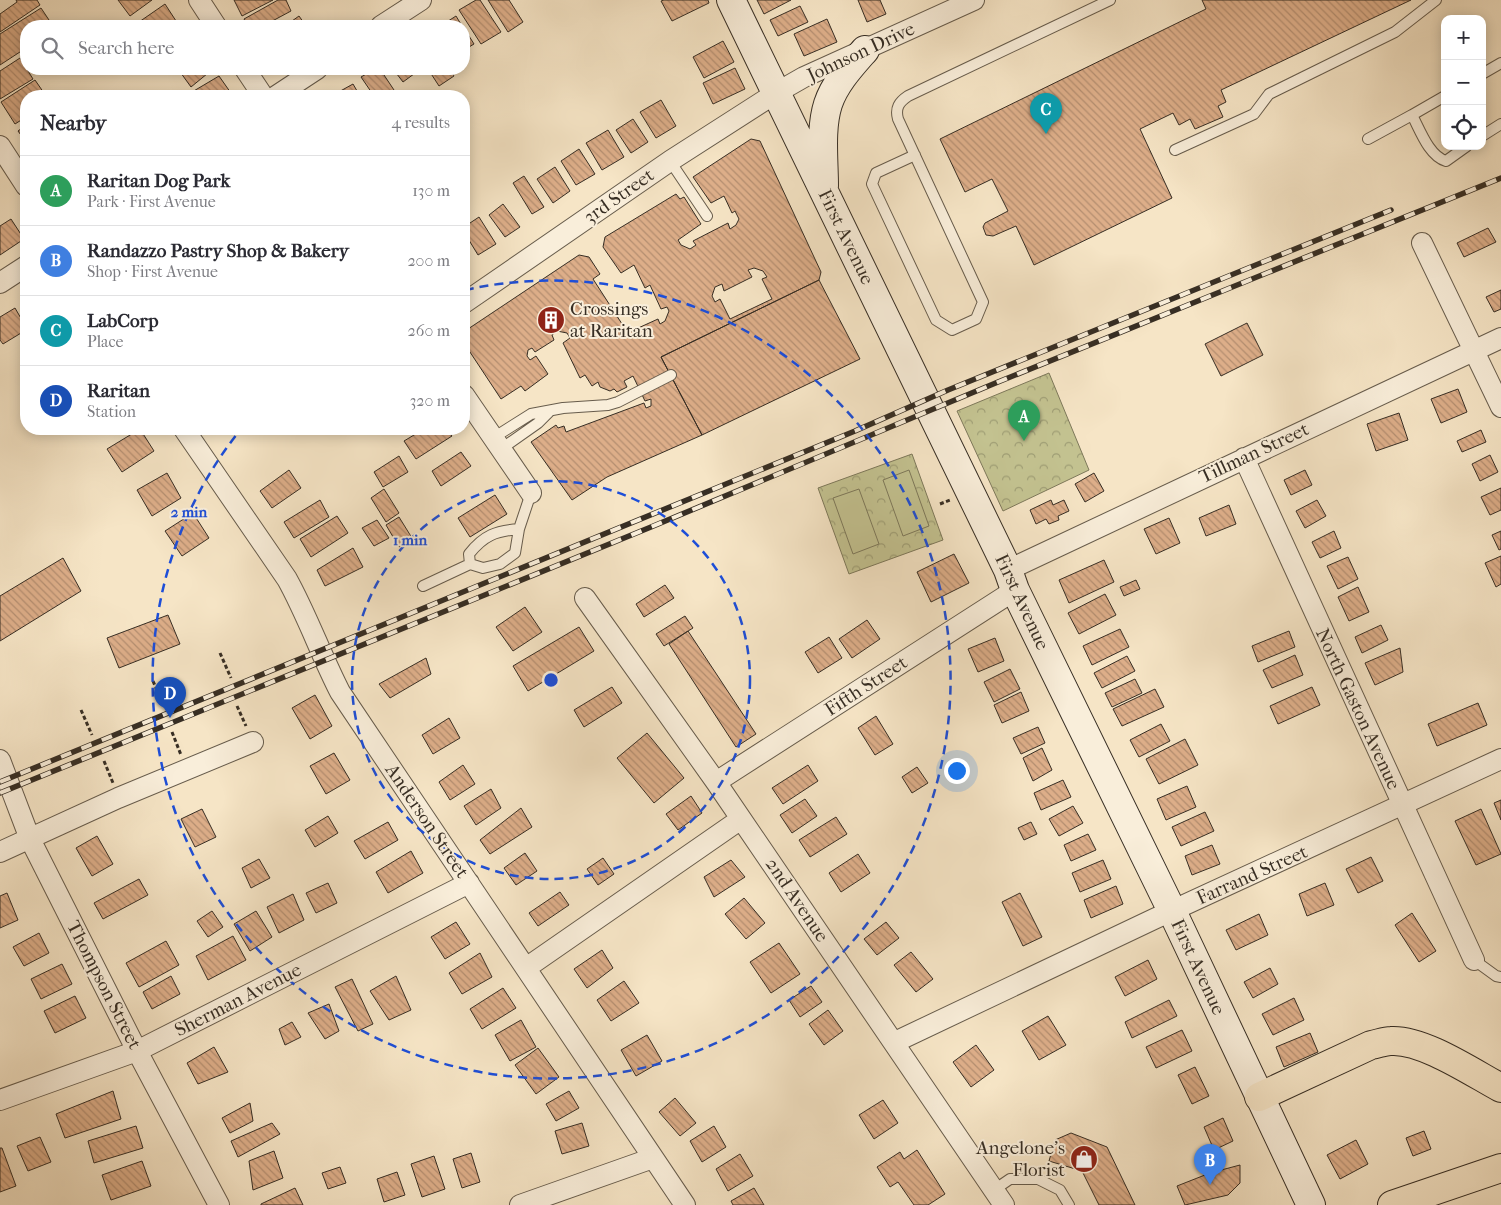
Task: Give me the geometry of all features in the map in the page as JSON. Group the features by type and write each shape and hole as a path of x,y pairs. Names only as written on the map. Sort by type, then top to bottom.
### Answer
{"highway":[{"path":"1259,1097 1372,1045 1390,1040 1409,1042 1438,1054 1501,1088"},
{"path":"1392,1205 1501,1168"}],"street":[{"path":"199,0 212,20"},
{"path":"390,20 420,0"},
{"name":"First Avenue","path":"731,0 1172,911 1311,1205"},
{"name":"Johnson Drive","path":"776,93 804,78 974,0"},
{"path":"824,192 824,121 828,104 850,67 865,50"},
{"path":"249,75 259,90"},
{"path":"285,90 308,75"},
{"name":"3rd Street","path":"470,299 670,161 776,93"},
{"path":"0,146 20,177"},
{"path":"1422,243 1501,407"},
{"path":"0,283 20,270"},
{"name":"Tillman Street","path":"1012,580 1244,458 1501,338"},
{"path":"470,404 531,493"},
{"name":"Anderson Street","path":"188,435 287,579 298,598 322,656 340,692 685,1205"},
{"name":"North Gaston Avenue","path":"1244,458 1474,960"},
{"name":"Fifth Street","path":"716,782 1012,580"},
{"name":"2nd Avenue","path":"585,598 716,782 999,1197"},
{"path":"0,852 30,840 45,831 118,798 252,742"},
{"name":"Thompson Street","path":"0,760 30,840 219,1205"},
{"name":"Farrand Street","path":"895,1042 1172,911 1501,760"},
{"path":"526,968 741,819"},
{"name":"Sherman Avenue","path":"0,1100 138,1051 469,883"},
{"path":"520,1205 653,1158"}],"lane":[{"path":"915,155 876,173 872,184 936,320 952,330 976,319 983,302 897,115 897,108 903,100 1110,0"},
{"path":"1175,150 1254,114 1268,94 1394,32 1436,0"},
{"path":"1486,72 1501,63"},
{"path":"1368,139 1441,98"},
{"path":"1412,115 1431,149 1439,159 1446,161 1462,150"},
{"path":"1486,133 1501,124"},
{"path":"670,161 707,216"},
{"path":"497,443 531,414 563,408 618,402 670,375"},
{"path":"422,586 470,564 483,568 500,564 515,553 531,493"},
{"path":"470,564 469,554 488,535 506,530 520,529"},
{"path":"1474,960 1496,976 1501,977"},
{"path":"999,1197 1010,1179 1038,1179 1060,1190 1069,1205"}],"path":[{"path":"940,504 952,498"},
{"path":"220,653 230,678"},
{"path":"153,681 164,706"},
{"path":"237,706 252,742"},
{"path":"81,710 92,735"},
{"path":"172,732 187,769"},
{"path":"104,761 118,798"}],"green space":[{"path":"1049,373 1089,470 1003,511 957,411"},
{"path":"912,454 943,540 849,574 818,488"},
{"path":"909,470 929,526 903,536 883,480"},
{"path":"859,489 879,544 853,554 833,498"}],"building":[{"path":"16,0 37,0 40,5 0,32 0,14 17,2"},
{"path":"118,0 152,0 130,16"},
{"path":"234,0 273,0 242,16"},
{"path":"278,0 286,0 291,11 274,20 244,19"},
{"path":"476,0 480,0 501,32 481,44 470,27 470,20 465,20 459,10"},
{"path":"488,0 509,0 523,22 508,32"},
{"path":"708,0 709,3 672,21 661,1"},
{"path":"757,0 791,0 764,14"},
{"path":"858,0 880,0 886,14 867,22"},
{"path":"1202,0 1411,0 1221,90 1226,102 1218,106 1223,117 1195,129 1190,119 1179,125 1173,113 1140,129 1172,198 1034,265 1016,226 993,236 986,235 983,227 985,223 1008,211 992,179 965,192 940,139 1206,9"},
{"path":"165,4 175,20 142,20"},
{"path":"800,6 808,22 778,36 770,20"},
{"path":"41,8 49,20 22,20"},
{"path":"299,16 302,20 293,20"},
{"path":"456,16 458,20 450,20"},
{"path":"827,19 837,42 804,56 794,34"},
{"path":"20,21 20,52 0,65 0,34"},
{"path":"470,38 474,44 470,46"},
{"path":"723,41 734,62 704,78 693,57"},
{"path":"20,58 20,75 31,75 33,79 0,99 0,71"},
{"path":"735,68 745,89 713,104 703,83"},
{"path":"182,75 206,75 191,87"},
{"path":"364,75 384,75 394,90 370,90 361,77"},
{"path":"398,75 413,75 403,82"},
{"path":"432,75 453,75 454,76 439,86"},
{"path":"219,76 229,90 195,90"},
{"path":"35,80 42,90 20,90 20,121 15,124 1,102"},
{"path":"353,84 356,90 342,90"},
{"path":"661,100 676,126 656,138 640,112"},
{"path":"633,119 648,142 631,153 616,130"},
{"path":"608,130 624,157 602,170 586,143"},
{"name":"Crossings at Raritan","path":"751,139 760,141 821,272 819,280 661,357 702,435 607,477 572,500 531,442 556,425 558,428 564,426 566,432 644,403 646,408 651,406 651,399 645,401 633,376 624,381 627,387 617,392 614,389 610,391 600,387 598,382 592,386 585,375 580,378 563,343 570,338 567,333 557,331 552,335 554,340 535,352 532,348 528,350 527,356 530,360 536,356 548,374 525,391 521,386 501,399 470,352 470,328 579,255 589,257 600,274 593,279 624,327 620,329 621,336 624,337 625,334 658,319 660,324 665,321 669,311 667,307 661,309 650,285 645,288 634,265 621,273 603,247 605,237 676,194 680,199 684,197 701,224 678,240 681,245 690,249 696,245 693,241 728,223 730,229 736,225 739,219 735,211 732,213 724,196 711,203 693,177","holes":["754,268 763,271 767,277 762,279 772,299 730,319 720,299 715,302 712,296 715,287 722,284 724,291 752,277 748,270"]},
{"path":"579,149 595,174 576,185 561,161"},
{"path":"555,167 570,191 553,203 537,179"},
{"path":"524,176 544,207 532,214 513,183"},
{"path":"503,204 520,227 505,237 489,215"},
{"path":"479,217 496,244 478,255 470,242 470,223"},
{"path":"11,219 20,233 20,242 0,255 0,226"},
{"path":"1488,228 1496,242 1464,257 1457,243"},
{"path":"819,280 860,359 702,435 661,357"},
{"path":"1501,290 1501,309 1494,312 1486,297"},
{"path":"15,308 20,317 20,334 3,344 0,340 0,317"},
{"path":"1247,323 1263,355 1221,376 1205,344"},
{"path":"1458,389 1467,412 1441,423 1431,399"},
{"path":"1399,413 1408,440 1376,451 1367,424"},
{"path":"1481,430 1486,442 1462,452 1457,441"},
{"path":"130,435 144,435 154,451 122,472 107,449"},
{"path":"414,435 452,436 416,459 404,441"},
{"path":"461,452 471,466 441,486 432,471"},
{"path":"1490,455 1498,472 1480,481 1472,464"},
{"path":"399,456 408,472 383,487 374,472"},
{"path":"289,470 301,488 272,508 260,491"},
{"path":"1305,470 1312,485 1291,495 1284,480"},
{"path":"167,473 181,498 152,516 137,490"},
{"path":"1094,473 1104,491 1085,502 1075,484"},
{"path":"1501,488 1501,510 1490,515 1481,497"},
{"path":"384,489 399,513 386,522 371,498"},
{"path":"495,495 507,514 470,537 458,518"},
{"path":"320,500 329,517 294,538 284,522"},
{"path":"1051,500 1053,505 1064,500 1069,511 1058,516 1059,520 1049,524 1046,519 1036,524 1030,510"},
{"path":"1317,500 1326,516 1305,528 1296,511"},
{"path":"1229,505 1236,524 1206,536 1199,518"},
{"path":"193,513 209,538 182,556 165,531"},
{"path":"337,516 348,533 311,557 300,539"},
{"path":"399,517 412,538 399,547 386,525"},
{"path":"1169,518 1180,543 1156,554 1144,529"},
{"path":"377,520 389,538 374,546 362,528"},
{"path":"1334,531 1341,548 1320,558 1312,542"},
{"path":"1501,531 1501,549 1499,550 1492,535"},
{"path":"353,548 363,567 325,586 317,570"},
{"path":"954,554 969,583 931,602 917,572"},
{"path":"1501,556 1501,584 1496,587 1485,563"},
{"path":"1348,557 1358,579 1338,589 1327,566"},
{"path":"63,558 81,591 0,641 0,596"},
{"path":"1104,560 1114,582 1069,603 1059,580"},
{"path":"1136,580 1140,589 1124,596 1120,587"},
{"path":"665,585 674,598 644,617 636,604"},
{"path":"1358,587 1369,612 1349,621 1338,597"},
{"path":"1105,594 1116,615 1079,634 1068,613"},
{"path":"525,607 542,632 513,651 496,627"},
{"path":"168,615 180,644 119,668 107,638"},
{"path":"685,616 693,628 664,646 656,634"},
{"path":"867,620 880,639 852,658 839,639"},
{"path":"1381,625 1388,640 1362,653 1355,637"},
{"path":"579,627 594,651 528,691 513,666"},
{"path":"1120,629 1129,647 1092,665 1083,646"},
{"path":"688,631 756,734 736,747 669,644"},
{"path":"1289,631 1295,647 1258,662 1252,646"},
{"path":"829,637 842,658 818,673 805,652"},
{"path":"995,638 1004,661 978,672 968,649"},
{"path":"1400,648 1403,672 1375,685 1365,663"},
{"path":"1295,655 1303,675 1272,688 1263,670"},
{"path":"1127,656 1135,671 1102,688 1094,673"},
{"path":"426,658 431,674 390,698 379,684"},
{"path":"1010,669 1020,689 994,702 984,682"},
{"path":"1135,679 1142,693 1112,707 1105,693"},
{"path":"612,687 622,703 584,727 574,710"},
{"path":"1312,687 1320,705 1278,724 1270,706"},
{"path":"1155,689 1164,707 1122,726 1113,709"},
{"path":"1021,692 1029,711 1002,723 994,705"},
{"path":"315,695 332,726 310,739 292,708"},
{"path":"1478,703 1487,725 1437,746 1428,724"},
{"path":"876,716 893,744 875,755 858,728"},
{"path":"449,718 460,738 433,754 422,735"},
{"path":"1161,724 1170,741 1139,757 1130,740"},
{"path":"1038,727 1045,743 1021,754 1013,738"},
{"path":"647,733 684,778 654,803 617,758"},
{"path":"1185,739 1198,765 1159,784 1146,759"},
{"path":"1042,748 1052,770 1033,781 1023,758"},
{"path":"334,753 350,780 326,794 310,766"},
{"path":"463,765 475,784 450,800 439,782"},
{"path":"808,765 818,781 783,804 772,788"},
{"path":"917,767 928,783 912,793 902,777"},
{"path":"1063,780 1071,797 1041,810 1034,793"},
{"path":"1187,786 1196,807 1166,820 1157,799"},
{"path":"491,789 501,808 476,825 464,806"},
{"path":"691,796 702,813 678,830 666,814"},
{"path":"805,799 817,816 792,833 780,815"},
{"path":"1501,800 1501,820 1494,803"},
{"path":"1073,806 1083,823 1059,836 1049,819"},
{"path":"521,808 532,827 490,854 480,840"},
{"path":"202,809 216,837 195,847 181,819"},
{"path":"1481,809 1501,854 1476,865 1455,821"},
{"path":"1205,812 1214,831 1181,846 1172,827"},
{"path":"328,816 338,833 315,847 305,830"},
{"path":"836,817 847,834 810,857 799,840"},
{"path":"388,822 398,840 365,859 354,841"},
{"path":"1031,822 1037,834 1024,840 1018,828"},
{"path":"1088,834 1096,850 1071,861 1064,845"},
{"path":"97,836 113,864 92,876 76,848"},
{"path":"1212,845 1220,864 1192,875 1185,856"},
{"path":"411,851 423,873 388,893 376,872"},
{"path":"525,853 537,871 516,885 504,868"},
{"path":"858,854 870,873 841,892 829,873"},
{"path":"1371,857 1383,881 1358,893 1346,869"},
{"path":"603,858 614,874 598,885 587,869"},
{"path":"259,859 270,878 251,888 242,868"},
{"path":"731,860 745,877 714,897 704,877"},
{"path":"1103,860 1111,879 1080,892 1072,873"},
{"path":"139,879 148,895 103,919 94,903"},
{"path":"328,883 337,903 316,913 306,893"},
{"path":"1325,883 1334,905 1307,916 1299,894"},
{"path":"1116,886 1123,904 1091,918 1084,900"},
{"path":"560,892 569,905 538,926 529,913"},
{"path":"7,893 18,920 0,928 0,896"},
{"path":"1020,893 1042,937 1023,946 1002,902"},
{"path":"293,894 304,920 279,933 267,907"},
{"path":"744,898 765,923 746,939 725,914"},
{"path":"212,911 223,927 208,937 197,921"},
{"path":"256,911 272,937 250,951 234,924"},
{"path":"1412,913 1436,951 1419,962 1395,925"},
{"path":"1259,914 1268,935 1236,950 1226,930"},
{"path":"456,922 470,944 445,959 431,937"},
{"path":"886,922 899,938 877,955 864,939"},
{"path":"39,933 49,953 24,966 13,947"},
{"path":"233,936 246,960 208,980 196,956"},
{"path":"166,941 179,965 139,987 126,963"},
{"path":"779,943 800,974 771,993 750,962"},
{"path":"602,950 613,968 587,988 574,969"},
{"path":"911,952 933,979 916,992 894,965"},
{"path":"480,953 492,977 462,994 449,973"},
{"path":"1148,960 1157,979 1125,996 1115,977"},
{"path":"62,964 72,984 41,999 31,979"},
{"path":"1270,968 1278,984 1253,998 1244,982"},
{"path":"171,976 180,994 152,1009 143,992"},
{"path":"396,976 411,1010 389,1020 370,991"},
{"path":"352,979 373,1024 358,1031 335,987"},
{"path":"624,981 639,1003 611,1021 597,1000"},
{"path":"811,986 822,1002 800,1017 789,1000"},
{"path":"503,988 516,1008 482,1029 470,1009"},
{"path":"75,996 86,1018 55,1033 44,1011"},
{"path":"1294,998 1304,1020 1273,1035 1262,1014"},
{"path":"1169,1000 1177,1016 1132,1038 1125,1022"},
{"path":"329,1004 339,1031 325,1039 308,1013"},
{"path":"828,1010 843,1031 824,1045 809,1024"},
{"path":"1048,1016 1066,1045 1039,1060 1022,1031"},
{"path":"521,1020 536,1047 510,1061 495,1035"},
{"path":"292,1022 301,1037 285,1045 279,1029"},
{"path":"1182,1030 1192,1051 1156,1068 1146,1047"},
{"path":"1310,1033 1318,1052 1284,1067 1276,1047"},
{"path":"647,1035 662,1061 636,1076 621,1050"},
{"path":"976,1045 994,1070 971,1087 953,1062"},
{"path":"214,1047 228,1072 198,1084 187,1063"},
{"path":"538,1048 559,1077 536,1094 515,1065"},
{"path":"1195,1067 1209,1096 1192,1104 1178,1075"},
{"path":"113,1091 121,1119 65,1138 56,1114"},
{"path":"569,1091 579,1108 556,1121 546,1104"},
{"path":"675,1098 696,1123 680,1136 659,1112"},
{"path":"883,1100 898,1123 874,1139 859,1115"},
{"path":"250,1103 253,1121 230,1133 222,1118"},
{"path":"1223,1118 1233,1141 1214,1150 1204,1127"},
{"path":"272,1123 280,1134 238,1157 231,1141"},
{"path":"582,1123 589,1146 562,1154 555,1131"},
{"path":"136,1126 143,1148 94,1163 88,1141"},
{"path":"714,1126 726,1147 702,1162 690,1141"},
{"path":"1424,1131 1431,1149 1413,1156 1406,1138"},
{"path":"1071,1133 1107,1147 1135,1205 1099,1205 1082,1171 1049,1161 1055,1140"},
{"path":"40,1137 51,1162 28,1171 17,1146"},
{"path":"1356,1140 1368,1164 1340,1179 1327,1155"},
{"path":"0,1148 2,1148 16,1186 0,1192"},
{"path":"917,1150 945,1194 928,1205 914,1205 898,1182 890,1187 877,1167 900,1152 904,1159"},
{"path":"274,1151 283,1178 253,1190 249,1161"},
{"path":"471,1153 480,1182 462,1188 453,1159"},
{"path":"740,1154 753,1176 728,1191 716,1169"},
{"path":"434,1156 445,1189 422,1197 411,1164"},
{"path":"142,1161 151,1186 111,1200 102,1175"},
{"path":"1240,1165 1240,1183 1228,1195 1185,1205 1177,1186 1210,1173"},
{"path":"340,1167 346,1183 328,1189 322,1173"},
{"path":"397,1172 405,1195 384,1202 377,1179"},
{"path":"295,1188 303,1205 261,1205 261,1204"},
{"path":"754,1188 764,1205 733,1205 731,1201"}],"railway":[{"path":"0,793 651,527 998,382 1501,178"},
{"path":"0,782 855,431 948,390 1391,210"}],"place":[{"name":"LabCorp","path":"1046,134"},
{"name":"Crossings at Raritan","path":"551,320"},
{"name":"Raritan Dog Park","path":"1024,441"},
{"name":"Raritan","path":"170,718"},
{"name":"Angelone's Florist","path":"1084,1159"},
{"name":"Randazzo Pastry Shop & Bakery","path":"1210,1185"}]}
